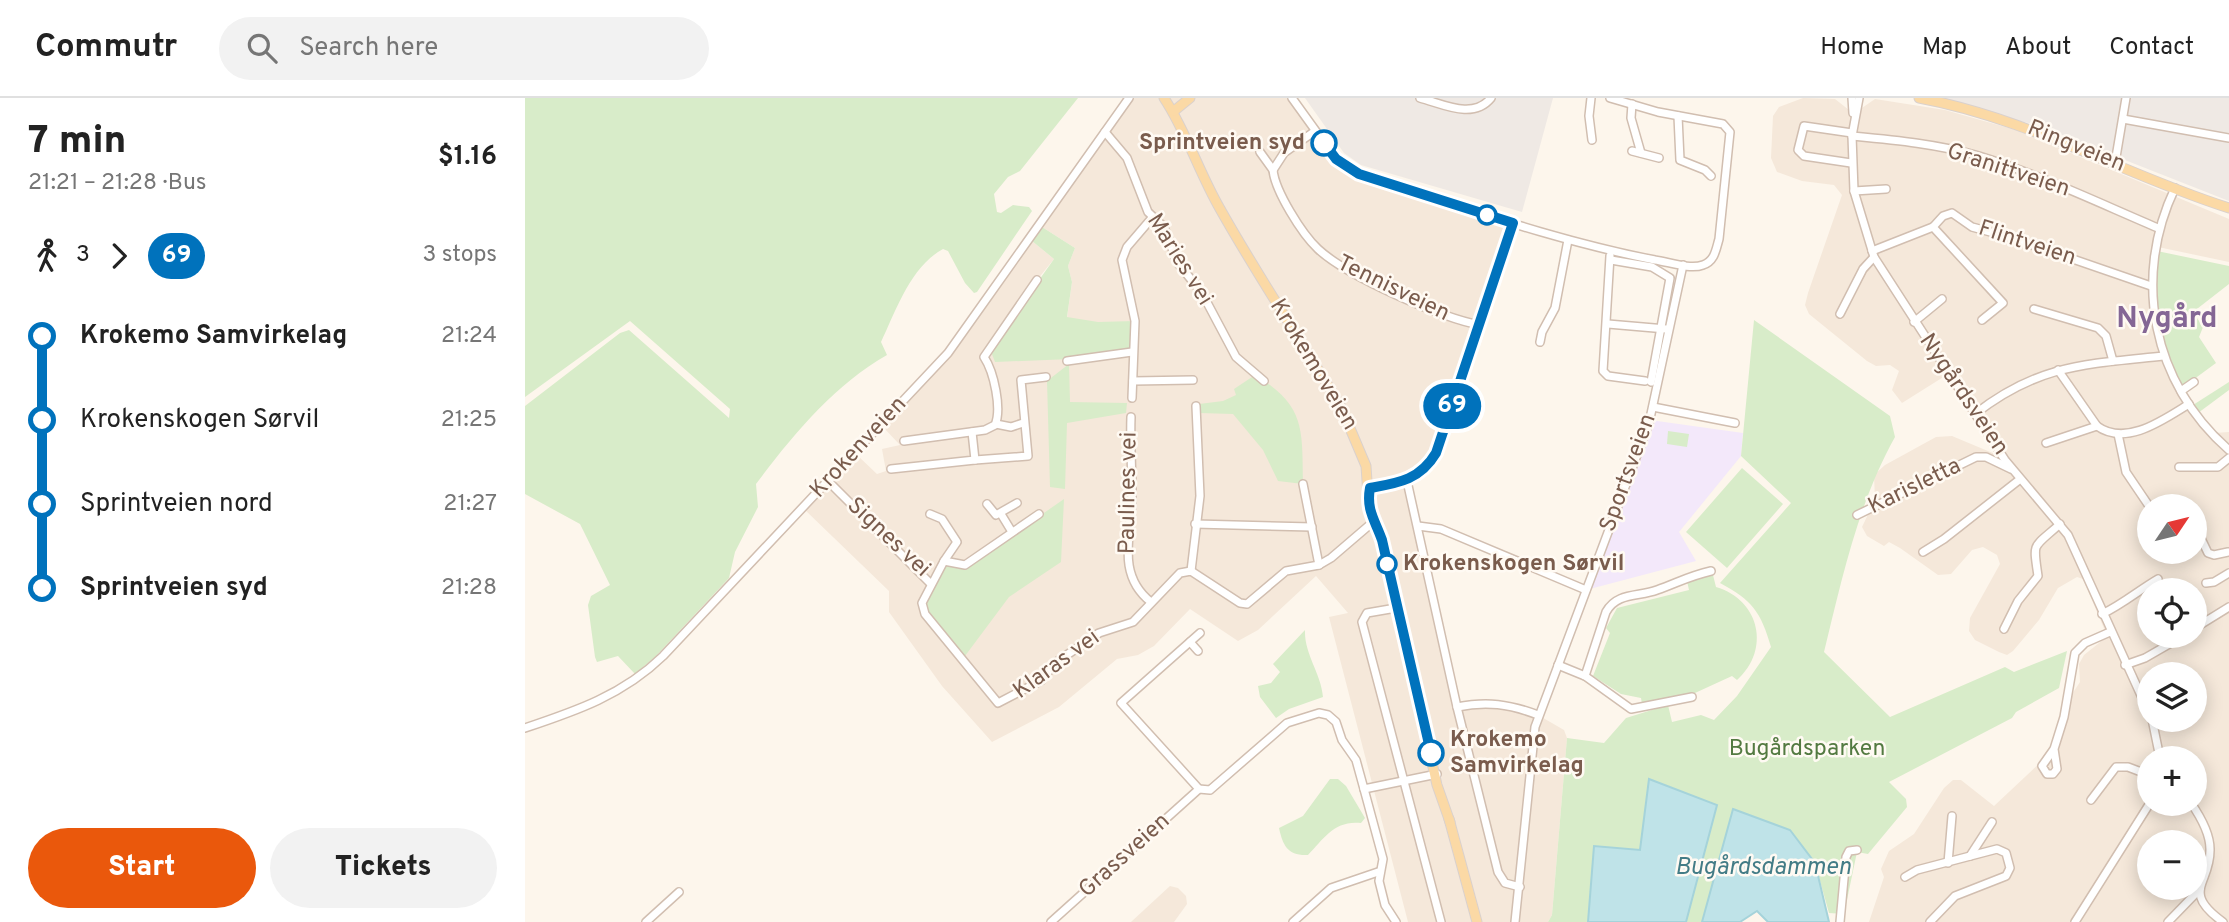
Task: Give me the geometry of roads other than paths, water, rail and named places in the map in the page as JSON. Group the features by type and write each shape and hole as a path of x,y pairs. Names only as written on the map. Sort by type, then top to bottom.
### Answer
{"main road":[{"name":"Krokemoveien","path":"1164,98 1174,111 1180,131 1219,207 1349,422 1366,466 1370,488 1368,503 1382,540 1396,608 1476,922"},
{"path":"1174,111 1190,98"},
{"name":"Ringveien","path":"1919,98 1998,118 2229,208"}],"street":[{"name":"Krokenveien","path":"525,728 590,706 642,676 954,346 1129,98"},
{"path":"1292,98 1336,159 1354,172 1568,240 1609,251 1700,266 1716,252 1732,138 1723,124 1678,116 1610,98"},
{"path":"1420,98 1467,110 1481,107 1491,98"},
{"path":"1591,98 1589,116 1592,140"},
{"name":"Nygårdsveien","path":"1851,98 1854,117"},
{"name":"Nygårdsveien","path":"1860,98 1854,117 1851,163 1854,191 1873,254 1914,322 2011,469 2060,524 2137,689"},
{"path":"2115,163 2126,98"},
{"path":"1632,104 1631,147 1659,158"},
{"path":"1678,116 1680,160 1705,170 1711,176"},
{"path":"2123,119 2229,138"},
{"path":"1851,163 1804,156 1798,150 1804,126 1852,134"},
{"path":"1633,128 1641,153"},
{"path":"1273,170 1284,153 1315,131"},
{"name":"Maries vei","path":"1105,132 1128,158 1151,219 1164,228 1177,262 1196,284 1236,357 1264,381"},
{"name":"Granittveien","path":"1852,134 1976,155 2027,173 2158,228"},
{"name":"Tennisveien","path":"1260,152 1273,170 1285,201 1317,249 1346,270 1423,306 1451,319 1480,325"},
{"path":"2175,188 2158,228 2151,286 2153,317 2163,356 2181,391 2213,435 2229,450"},
{"path":"1854,191 1886,189"},
{"name":"Flintveien","path":"1873,254 1933,227 1943,216 1952,213 1972,228 2009,237 2151,286"},
{"path":"1132,398 1135,308 1123,256 1151,219"},
{"path":"1370,488 1407,481 1429,465 1436,453 1513,223"},
{"path":"1933,227 2003,303 1982,320"},
{"path":"1541,342 1540,335 1555,308 1568,240"},
{"path":"1609,251 1611,260 1604,374 1648,381 1666,329 1671,284 1669,277 1652,267 1611,260"},
{"path":"1840,314 1873,254"},
{"name":"Sportsveien","path":"1515,922 1532,737 1653,407 1666,329 1683,265"},
{"path":"996,424 991,372 984,358 1037,280"},
{"path":"1914,322 1942,299"},
{"path":"2034,309 2098,328 2109,345 2113,361"},
{"path":"1608,324 1666,329"},
{"path":"1067,361 1132,352"},
{"path":"1975,414 2012,388 2058,370 2163,356"},
{"path":"2058,370 2097,426 2118,434 2149,427 2189,404"},
{"path":"891,469 1027,456 1021,380 1046,377"},
{"path":"1133,381 1193,380"},
{"path":"2181,391 2194,382"},
{"path":"1196,406 1200,496 1191,571 1244,604 1286,571 1319,565 1331,558 1373,522"},
{"path":"1653,407 1735,423"},
{"name":"Paulines vei","path":"1131,417 1132,495 1128,568 1133,585 1151,602"},
{"path":"904,441 989,429 996,424 1011,427 1023,423"},
{"path":"2046,443 2097,426"},
{"path":"972,432 975,460"},
{"path":"2118,434 2126,472 2141,494"},
{"name":"Karisletta","path":"1857,515 1976,457 1986,457 2011,469"},
{"path":"2179,467 2218,467 2229,458"},
{"path":"2190,477 2191,468"},
{"path":"1923,551 1944,539 2019,480"},
{"name":"Signes vei","path":"828,481 930,583 957,542 942,519 930,514"},
{"path":"1407,481 1457,707 1499,876 1508,885 1520,887"},
{"path":"1303,484 1319,565"},
{"path":"987,504 993,513 1001,514 1017,503"},
{"path":"1001,514 1012,532"},
{"name":"Signes vei","path":"944,561 965,565 1039,514"},
{"path":"1195,524 1312,527"},
{"path":"2004,629 2018,601 2038,576 2032,556 2034,547 2060,524"},
{"path":"1417,526 1441,529 1586,590"},
{"path":"2207,551 2214,555 2228,552"},
{"name":"Klaras vei","path":"930,583 922,609 998,703 1042,680 1055,663 1099,633 1133,622 1176,576 1191,571"},
{"path":"1585,676 1612,603 1657,590 1679,579 1711,571"},
{"path":"2207,583 2229,573"},
{"path":"2102,614 2123,604 2137,591"},
{"path":"2207,621 2229,607"},
{"path":"1396,608 1367,613 1361,622 1441,922"},
{"path":"2054,749 2064,717 2075,653 2085,643 2110,632"},
{"path":"1199,789 1121,703 1200,633"},
{"path":"1190,642 1198,650"},
{"path":"2125,665 2162,648"},
{"path":"1557,665 1585,676 1631,709 1692,697"},
{"path":"1457,707 1481,702 1501,703 1538,715"},
{"name":"Grassveien","path":"1051,922 1199,789 1210,790 1287,723 1319,713 1328,715 1336,722 1342,740 1356,760 1383,859 1378,872 1385,905 1397,922"},
{"path":"2091,800 2116,767 2137,770"},
{"path":"1364,789 1436,770"},
{"path":"1948,863 1951,816"},
{"path":"2075,922 2142,816"},
{"path":"1970,856 1992,822"},
{"path":"2207,838 2210,849 2207,861"},
{"path":"1840,922 1846,857 1849,851 1857,850"},
{"path":"1905,877 1917,870 2003,850 2009,861 2009,872 2000,880 1955,896 1930,922"},
{"path":"1293,922 1331,888 1378,872"},
{"path":"646,922 679,892"},
{"path":"2168,922 2189,900"},
{"path":"2204,900 2208,910 2223,922"}],"water":[{"name":"Bugårdsdammen","path":"1649,779 1717,805 1686,922 1588,922 1594,846 1640,850"},
{"name":"Bugårdsdammen","path":"1733,809 1790,830 1815,863 1829,922 1768,922 1757,911 1740,922 1702,922"}],"place":[{"name":"Sprintveien syd","path":"1324,143"},
{"name":"Krokenskogen Sørvil","path":"1387,564"},
{"name":"Krokemo Samvirkelag","path":"1431,753"}],"district":[{"name":"Nygård","path":"2167,319"}],"park label":[{"name":"Bugårdsparken","path":"1807,749"}]}
